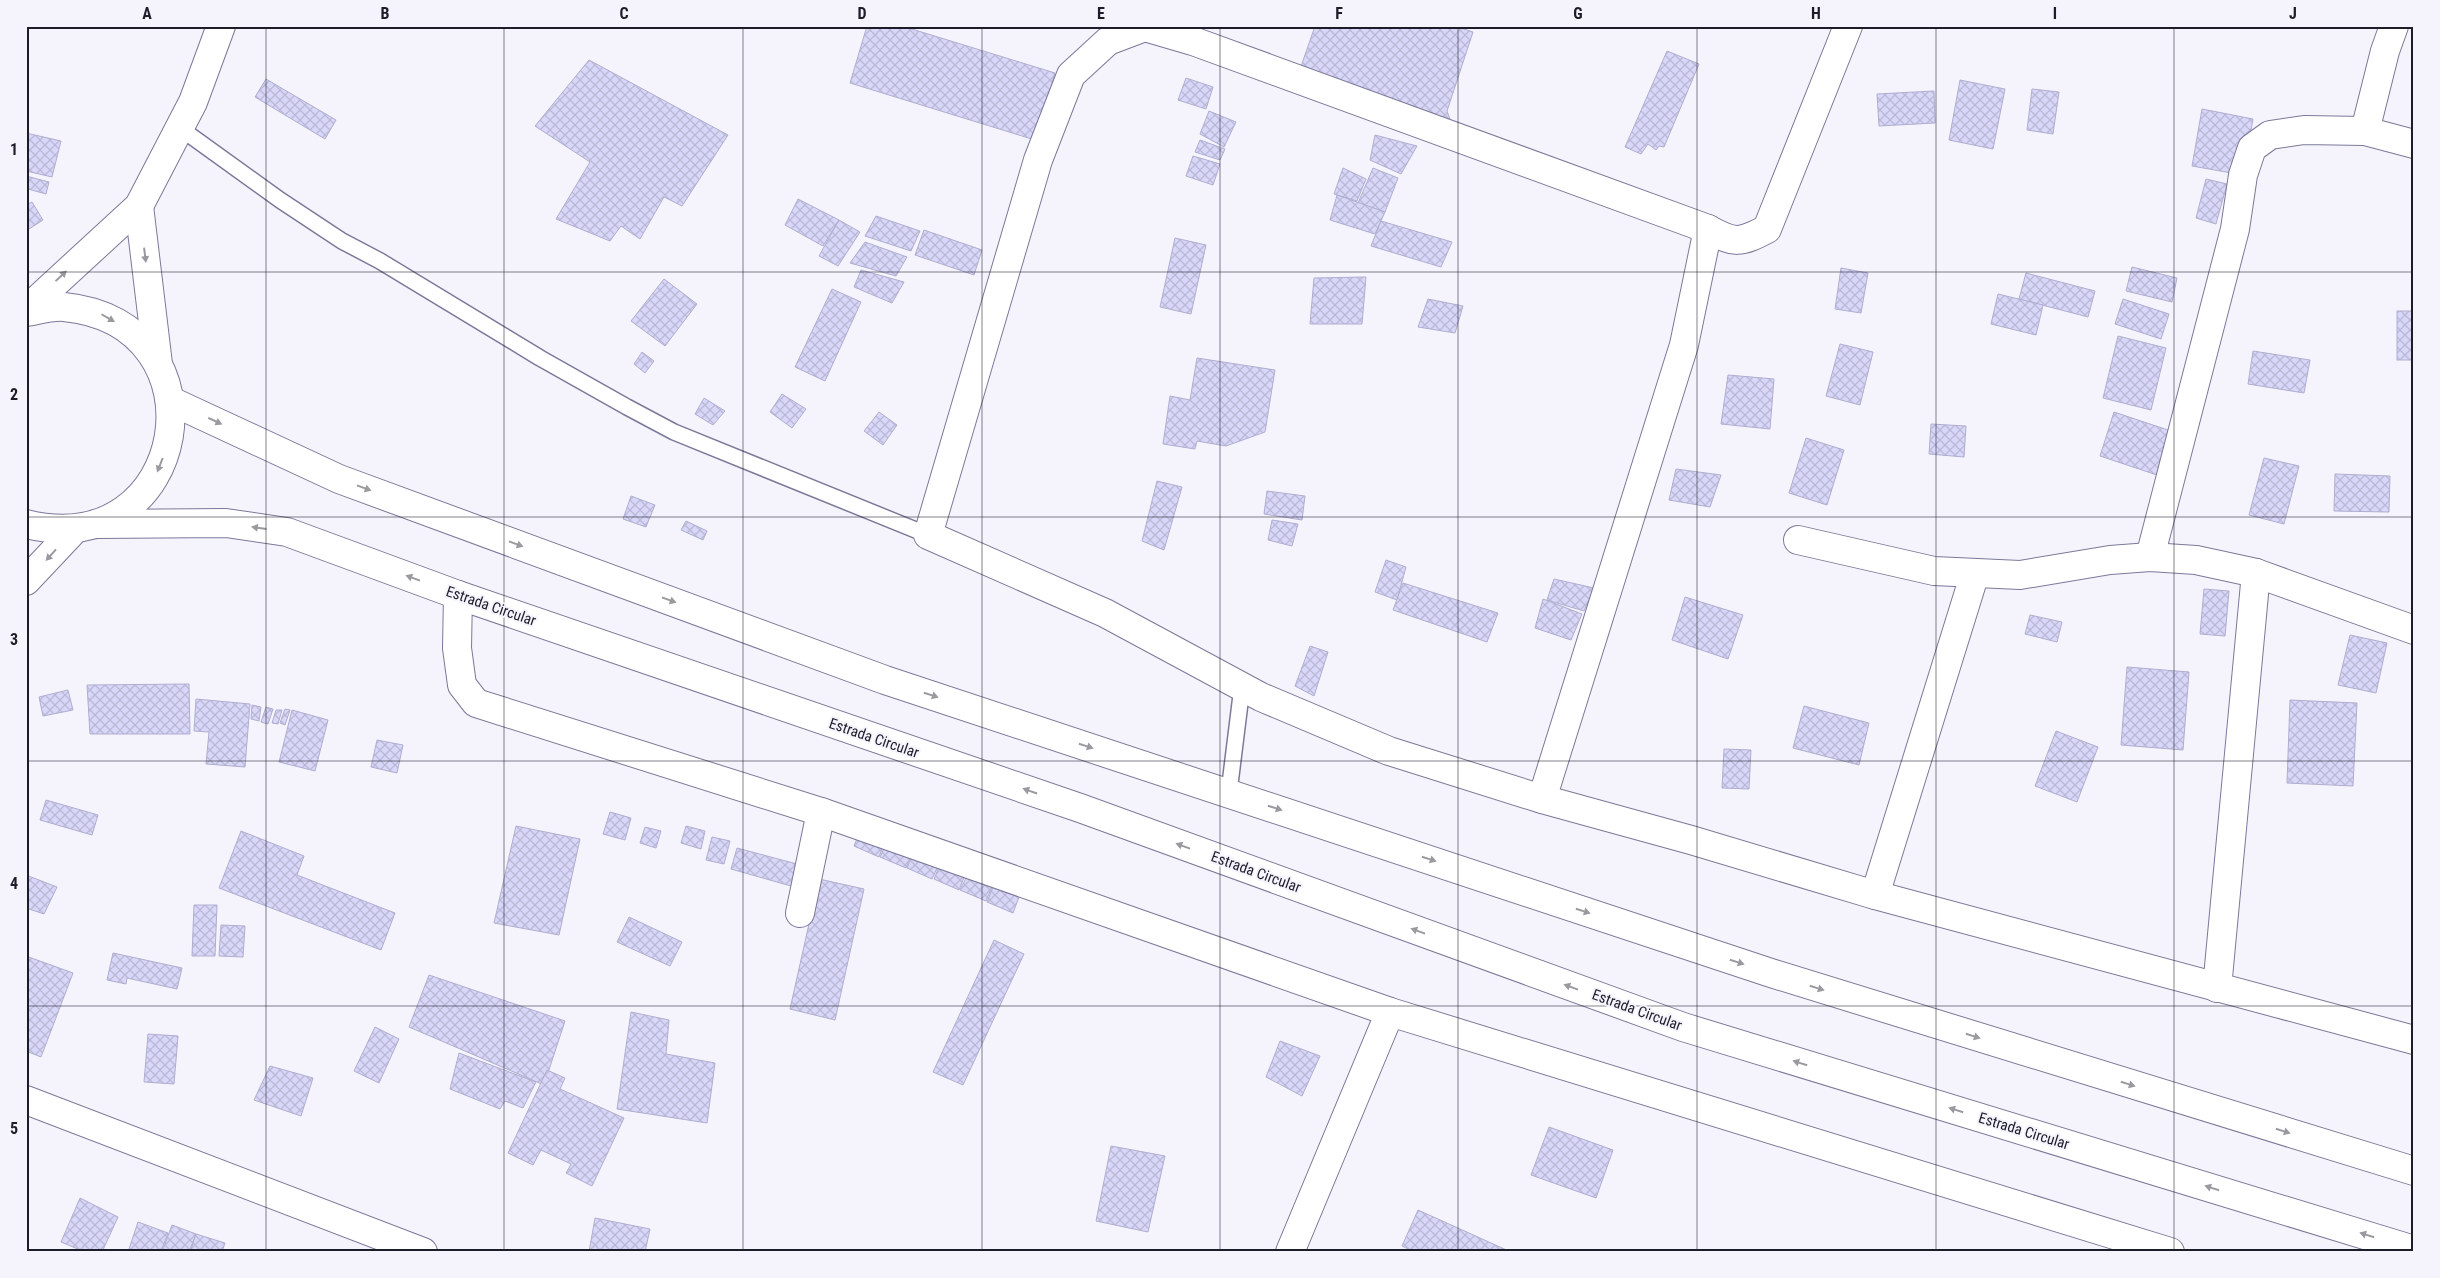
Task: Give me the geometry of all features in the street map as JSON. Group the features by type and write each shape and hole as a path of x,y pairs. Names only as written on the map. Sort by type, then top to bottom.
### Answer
{"street":[{"path":"26,311 139,206 203,81 221,26"},
{"path":"1848,26 1767,228 1748,239 1728,240 1708,228 1196,34 1145,27 1108,41 1071,75 1038,160 928,535 1105,613 1261,697 1389,751 1542,799 1691,840 1875,895 2414,1040"},
{"path":"2365,131 2385,34"},
{"path":"2150,557 2234,229 2243,175 2252,148 2270,135 2304,130 2365,131 2414,144"},
{"path":"26,582 86,526 131,505 156,476 170,439 171,401 158,364 139,206"},
{"path":"1542,799 1684,345 1708,228"},
{"path":"26,311 62,306 101,314 134,334 158,364"},
{"path":"171,401 339,479 885,680 1229,792 1771,973 2414,1171"},
{"name":"Estrada Circular","path":"26,524 46,529 86,526 226,523 287,532 458,595 1080,808 1683,1027 2414,1250"},
{"path":"1798,540 1934,571 2020,575 2110,560 2150,557 2196,560 2256,573 2414,630"},
{"path":"1875,895 1975,573"},
{"path":"2217,988 2256,573"},
{"path":"458,595 457,648 462,685 476,703 821,812 1390,1012 2170,1252"},
{"path":"800,913 821,812"},
{"path":"1290,1252 1390,1012"},
{"path":"26,1100 423,1252"}],"lane":[{"path":"180,128 280,200 342,240 540,358 628,407 674,432 928,535"},
{"path":"1229,792 1242,687"}],"building":[{"path":"867,26 902,26 1055,73 1035,140 850,83"},
{"path":"1315,26 1455,26 1473,32 1447,111 1454,130 1297,78"},
{"path":"1667,51 1699,64 1664,147 1659,146 1656,150 1648,144 1641,154 1625,147"},
{"path":"589,60 728,135 682,206 664,197 640,239 621,226 610,241 556,219 590,162 535,126"},
{"path":"1186,78 1213,87 1206,109 1178,100"},
{"path":"266,79 336,120 325,139 255,97"},
{"path":"1960,80 2005,89 1993,149 1949,140"},
{"path":"2032,89 2059,92 2053,134 2027,130"},
{"path":"1934,91 1935,123 1879,126 1877,94"},
{"path":"2202,109 2253,119 2243,175 2192,166"},
{"path":"1209,111 1236,122 1224,147 1200,134"},
{"path":"26,133 61,141 52,177 26,171"},
{"path":"1375,135 1417,146 1401,174 1370,160"},
{"path":"1200,140 1225,149 1220,160 1195,152"},
{"path":"1193,156 1220,164 1213,185 1186,176"},
{"path":"1343,168 1366,179 1357,201 1334,194"},
{"path":"1373,168 1398,178 1385,212 1358,203"},
{"path":"26,176 49,182 46,194 28,189 26,197"},
{"path":"2206,179 2227,184 2216,224 2196,218"},
{"path":"1337,195 1385,212 1375,234 1330,220"},
{"path":"798,199 839,220 823,246 785,225"},
{"path":"32,202 43,220 26,231 26,205"},
{"path":"876,216 920,231 911,251 865,236"},
{"path":"839,220 860,232 838,266 819,256"},
{"path":"1381,221 1452,242 1441,267 1371,246"},
{"path":"924,230 982,250 974,275 915,255"},
{"path":"1175,238 1206,245 1191,314 1160,307"},
{"path":"865,242 907,257 896,276 850,263"},
{"path":"2132,267 2177,278 2172,302 2126,291"},
{"path":"1841,268 1868,273 1861,313 1835,309"},
{"path":"861,270 904,282 892,303 854,287"},
{"path":"2026,273 2095,291 2088,317 2019,299"},
{"path":"1366,277 1362,324 1310,324 1314,278"},
{"path":"664,279 697,304 665,346 631,321"},
{"path":"832,289 861,302 825,381 795,367"},
{"path":"1998,294 2043,305 2036,335 1991,324"},
{"path":"1428,299 1463,306 1455,333 1418,327"},
{"path":"2123,299 2169,314 2161,339 2115,324"},
{"path":"2397,311 2414,311 2414,360 2397,360"},
{"path":"2118,336 2166,348 2151,410 2103,398"},
{"path":"1840,344 1873,352 1860,405 1826,396"},
{"path":"2253,351 2310,360 2304,393 2248,384"},
{"path":"642,352 654,361 645,373 634,364"},
{"path":"1197,358 1275,370 1265,432 1226,446 1197,441 1195,449 1163,444 1170,396 1190,400"},
{"path":"1728,375 1774,379 1770,429 1721,424"},
{"path":"782,394 806,409 792,428 770,412"},
{"path":"704,398 725,411 713,425 695,414"},
{"path":"879,412 897,425 883,445 864,431"},
{"path":"2114,412 2171,431 2157,475 2100,456"},
{"path":"1931,424 1966,426 1964,457 1929,454"},
{"path":"1806,438 1844,450 1827,505 1789,493"},
{"path":"2264,458 2299,466 2284,524 2249,515"},
{"path":"1676,469 1721,475 1710,507 1669,500"},
{"path":"2335,474 2390,476 2389,512 2334,511"},
{"path":"1157,481 1182,487 1164,550 1142,541"},
{"path":"1267,491 1305,496 1302,520 1264,514"},
{"path":"631,496 655,505 646,527 623,519"},
{"path":"1272,520 1298,524 1292,546 1268,540"},
{"path":"686,521 707,531 703,540 681,530"},
{"path":"1386,560 1406,567 1397,600 1375,592"},
{"path":"1554,579 1594,588 1584,611 1547,600"},
{"path":"1403,583 1498,613 1487,642 1393,610"},
{"path":"2204,589 2229,591 2225,636 2200,634"},
{"path":"1685,597 1743,615 1728,659 1672,640"},
{"path":"1543,599 1582,614 1571,640 1535,628"},
{"path":"2030,615 2062,622 2057,642 2025,634"},
{"path":"2350,635 2387,643 2376,693 2338,685"},
{"path":"1310,646 1328,652 1314,696 1295,686"},
{"path":"2127,667 2189,672 2183,750 2121,745"},
{"path":"189,684 190,734 90,734 87,685"},
{"path":"68,690 73,710 43,716 39,697"},
{"path":"196,699 250,704 245,767 206,764 209,732 194,731"},
{"path":"2290,700 2357,703 2353,786 2287,783"},
{"path":"252,705 261,707 259,721 251,719"},
{"path":"1804,706 1869,723 1859,765 1793,748"},
{"path":"266,707 273,709 268,724 261,722"},
{"path":"285,709 290,710 285,725 280,723"},
{"path":"276,710 282,710 278,724 272,723"},
{"path":"292,710 328,720 315,771 279,762"},
{"path":"2056,731 2098,747 2077,802 2035,786"},
{"path":"377,740 403,745 397,773 371,767"},
{"path":"1724,749 1751,750 1749,789 1722,788"},
{"path":"46,800 98,815 92,835 40,820"},
{"path":"610,812 631,818 625,840 603,834"},
{"path":"516,826 580,839 559,935 494,923"},
{"path":"686,826 705,831 701,849 681,843"},
{"path":"645,827 661,831 656,848 640,843"},
{"path":"241,831 304,856 297,875 395,913 381,950 219,888"},
{"path":"860,831 885,842 879,857 854,846"},
{"path":"712,837 730,841 724,864 706,860"},
{"path":"887,842 912,853 906,868 880,857"},
{"path":"737,848 797,864 791,886 731,869"},
{"path":"913,853 939,864 932,879 907,868"},
{"path":"940,864 965,875 959,890 934,879"},
{"path":"26,875 57,887 44,914 26,908"},
{"path":"967,876 992,887 986,901 960,890"},
{"path":"819,879 864,889 835,1020 790,1009"},
{"path":"993,887 1019,897 1013,913 987,902"},
{"path":"194,905 217,905 215,956 192,956"},
{"path":"629,917 682,942 670,966 617,942"},
{"path":"221,925 245,926 243,957 219,956"},
{"path":"994,940 1024,954 963,1085 933,1072"},
{"path":"113,953 182,968 177,989 127,978 126,984 107,980"},
{"path":"26,956 73,973 41,1057 26,1051"},
{"path":"429,975 565,1021 544,1085 409,1027"},
{"path":"631,1012 669,1020 666,1054 715,1063 707,1123 617,1109"},
{"path":"375,1027 399,1039 379,1083 354,1071"},
{"path":"148,1034 178,1036 174,1084 144,1082"},
{"path":"1280,1041 1320,1056 1302,1096 1266,1077"},
{"path":"459,1053 536,1082 523,1108 505,1101 500,1109 450,1089"},
{"path":"270,1066 313,1078 301,1116 254,1100"},
{"path":"547,1070 565,1078 560,1089 624,1118 592,1186 566,1173 571,1164 541,1150 533,1165 508,1153"},
{"path":"1549,1127 1613,1150 1596,1198 1531,1175"},
{"path":"1111,1146 1165,1156 1148,1232 1096,1221"},
{"path":"80,1198 118,1217 102,1252 85,1252 61,1242"},
{"path":"1418,1210 1511,1252 1414,1252 1402,1246"},
{"path":"595,1218 650,1229 645,1252 589,1252"},
{"path":"138,1222 168,1233 161,1252 128,1252"},
{"path":"172,1225 196,1234 189,1252 162,1252"},
{"path":"196,1234 225,1243 222,1252 190,1252"}]}
